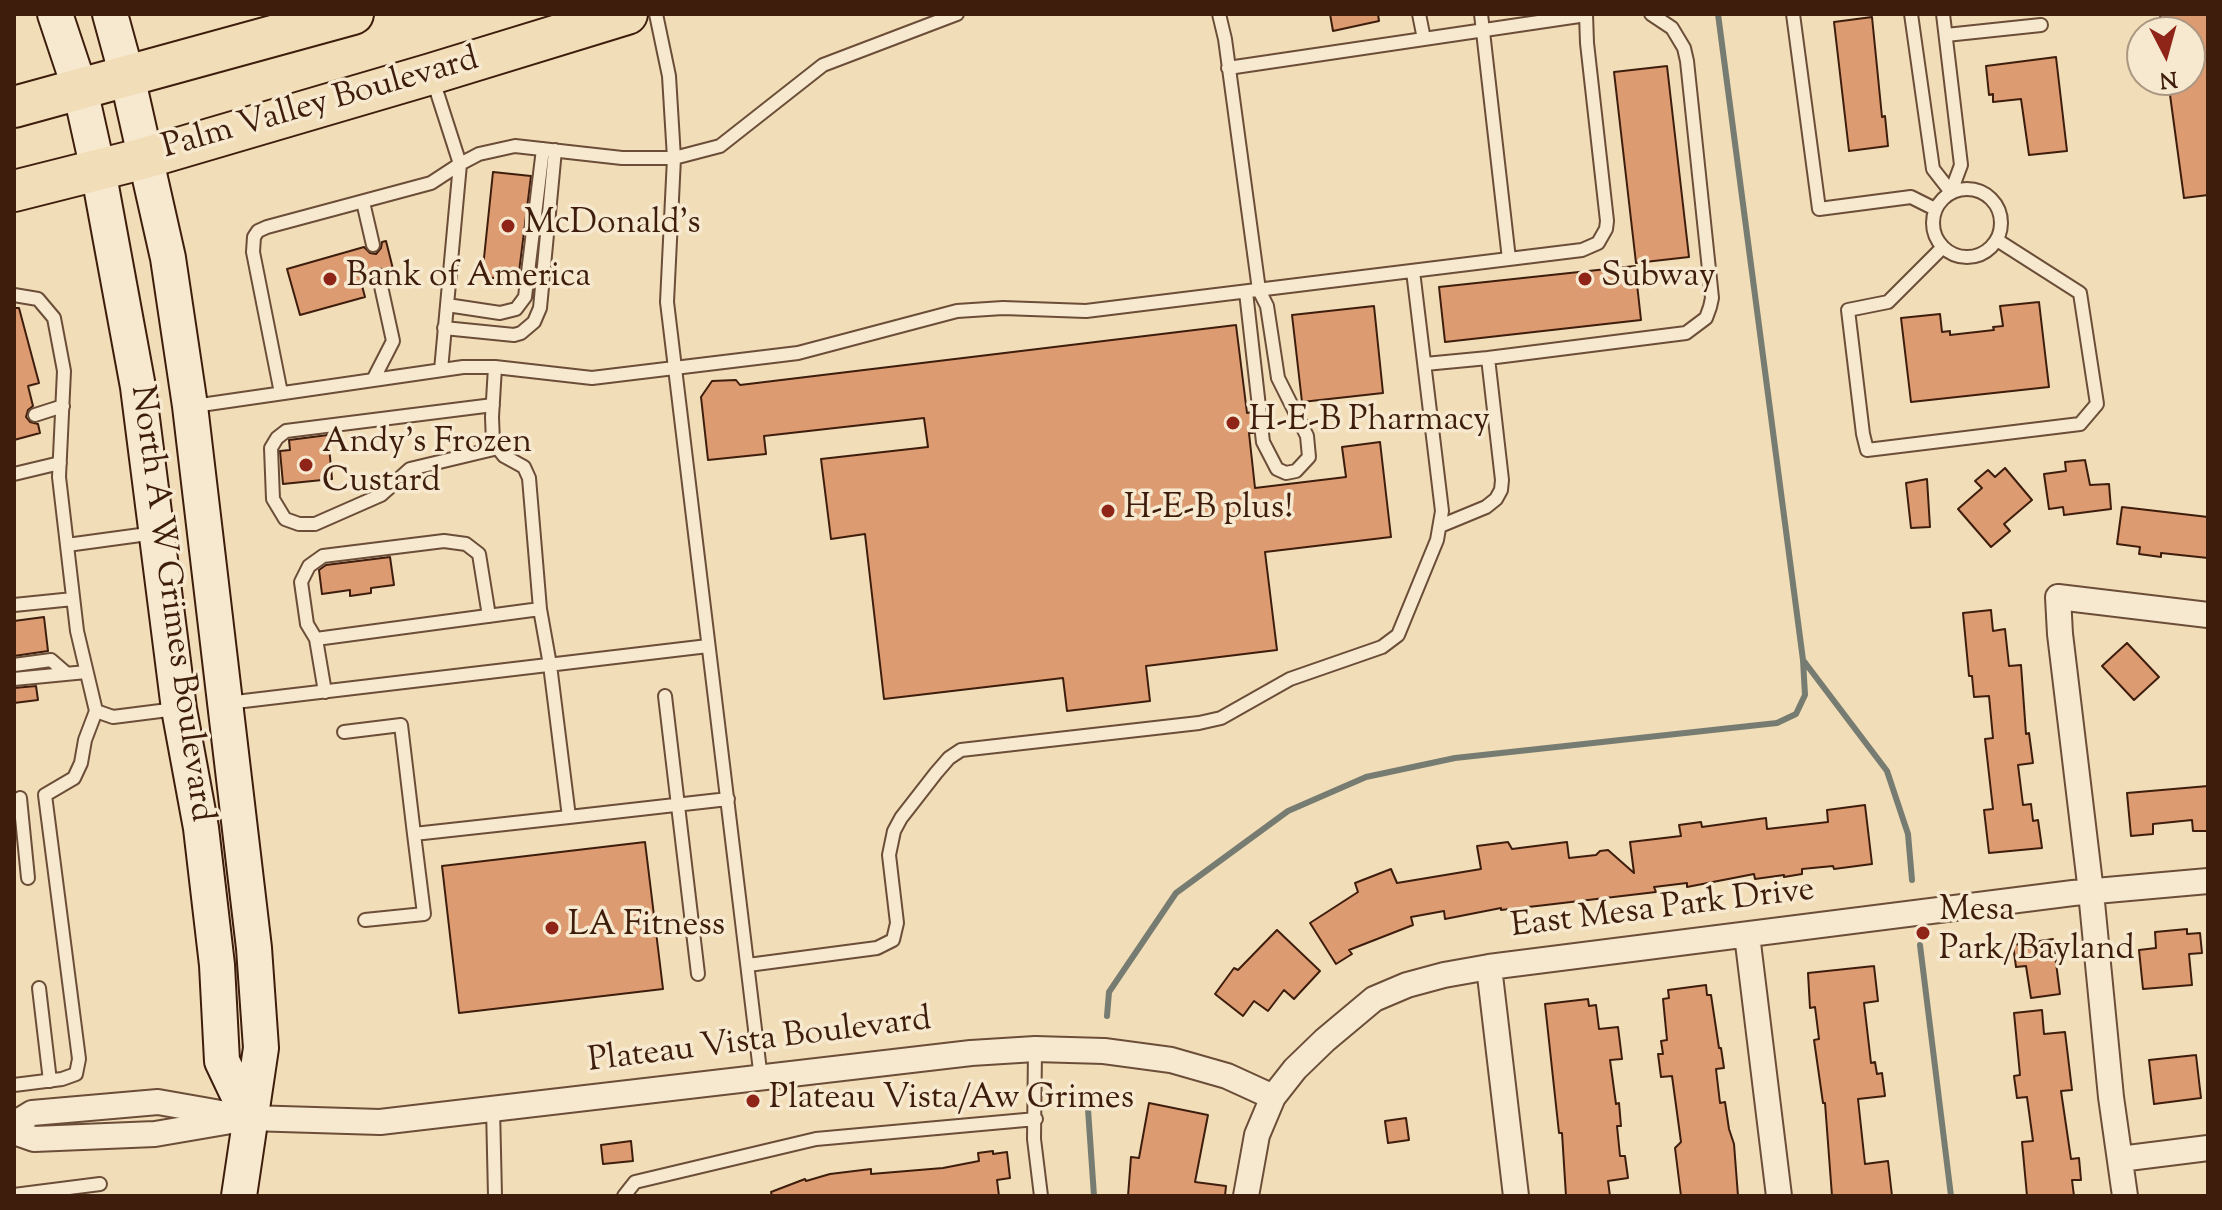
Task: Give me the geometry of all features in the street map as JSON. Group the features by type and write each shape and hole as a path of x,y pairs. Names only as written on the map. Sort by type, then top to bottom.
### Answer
{"highway":[{"path":"14,107 280,29 353,14"},
{"name":"Palm Valley Boulevard","path":"14,191 145,158 627,14"}],"main road":[{"name":"North A W Grimes Boulevard","path":"55,14 80,89 138,387 179,709 206,873 217,965 222,1061 249,1118"},
{"name":"North A W Grimes Boulevard","path":"110,14 168,258 190,406 254,948 261,1048 239,1196"},
{"path":"157,533 173,542 189,574 207,696 234,775"}],"street":[{"path":"2125,1196 2111,1097 2058,597 2208,615"},
{"name":"East Mesa Park Drive","path":"1246,1196 1257,1135 1273,1097 1295,1069 1374,999 1444,975 2091,892 2208,881"},
{"path":"1747,935 1779,1196"},
{"path":"1489,967 1516,1196"},
{"name":"Plateau Vista Boulevard","path":"14,1124 32,1113 158,1102 249,1118 380,1122 971,1053 1035,1049 1104,1051 1171,1060 1227,1076 1273,1097"},
{"name":"Plateau Vista Boulevard","path":"14,1132 34,1139 155,1134 249,1118"},
{"path":"2120,1159 2208,1148"}],"lane":[{"path":"656,14 669,76 674,158 667,302 761,1079"},
{"path":"281,393 253,252 254,237 258,231 431,183 479,154 504,148 622,158 674,158 720,146 823,65 957,14"},
{"path":"1219,14 1228,68 1252,291 1263,442 1277,469 1286,473 1296,471 1309,457 1308,446 1293,406 1278,378 1267,306 1252,291"},
{"path":"1419,14 1424,39"},
{"path":"1481,14 1509,259"},
{"path":"190,406 441,370 495,367 579,378 798,353 966,310 1086,311 1582,250 1598,243 1606,229 1586,14 1228,68"},
{"path":"1425,364 1686,333 1706,318 1712,298 1687,61 1684,48 1672,28 1651,14"},
{"path":"1793,14 1819,209 1911,197 1935,209"},
{"path":"1911,14 1933,169 1951,192"},
{"path":"1943,14 1961,165 1951,192 1935,209 1933,232 1943,247 1957,256 1969,257 1990,249 1997,240 2001,219 1991,199 1972,189 1951,192"},
{"path":"1946,35 2041,25"},
{"path":"431,74 460,164 441,370"},
{"path":"447,305 500,313 516,309 525,297 549,150"},
{"path":"444,328 514,335 534,322 540,308 549,150"},
{"path":"363,202 373,245"},
{"path":"1943,247 1888,302 1848,310 1867,450 2080,424 2097,404 2080,293 1997,240"},
{"path":"748,965 877,948 893,940 897,923 889,855 894,831 936,773 961,750 1221,718 1290,679 1382,647 1398,635 1440,526 1441,495 1413,271"},
{"path":"373,380 393,341 379,277"},
{"path":"14,295 38,299 54,318 64,371 60,463 67,545 73,599 96,711 74,778 45,795 17,798 28,878"},
{"path":"1440,526 1486,507 1501,490 1488,358"},
{"path":"495,367 493,442 504,456 524,467 529,478 540,609 569,817"},
{"path":"493,405 286,431 277,438 270,454 273,499 285,519 299,524 315,524 381,495 410,469 498,448"},
{"path":"35,415 63,406"},
{"path":"14,474 60,463"},
{"path":"67,545 157,533"},
{"path":"325,692 316,639 307,624 301,582 309,566 323,556 444,541 466,544 479,554 489,616"},
{"path":"14,605 73,599"},
{"path":"316,639 540,609"},
{"path":"227,703 708,646"},
{"path":"14,665 51,660 66,673"},
{"path":"14,679 86,672"},
{"path":"665,696 698,974"},
{"path":"96,711 113,717 179,709"},
{"path":"344,732 401,725 424,914 365,920"},
{"path":"14,1085 76,1074 79,1059 45,795"},
{"path":"414,834 728,799"},
{"path":"39,988 50,1081"},
{"path":"1035,1049 1034,1139 1041,1196"},
{"path":"493,1108 495,1196"},
{"path":"624,1196 635,1182 816,1139 1036,1119"},
{"path":"14,1195 44,1194 100,1184"}],"building":[{"path":"1330,14 1378,14 1379,21 1333,31"},
{"path":"2208,14 2208,195 2184,198 2170,96 2206,96 2206,16 2160,16"},
{"path":"1872,17 1888,146 1849,151 1834,22"},
{"path":"2056,57 2067,151 2029,155 2021,99 1993,102 1993,94 1989,95 1986,66"},
{"path":"1667,66 1689,257 1636,263 1614,72"},
{"name":"McDonald's","path":"493,172 531,176 518,280 482,277"},
{"name":"Bank of America","path":"386,241 394,273 388,274 376,268 370,279 361,282 365,297 300,315 287,269 364,247 376,254 382,242"},
{"path":"1635,266 1641,320 1445,342 1439,287"},
{"path":"2039,302 2049,387 1911,402 1901,318 1940,314 1942,332 1950,331 1950,335 1994,330 1993,327 2003,326 2000,306"},
{"path":"1374,306 1383,393 1302,402 1292,315"},
{"path":"14,308 19,308 39,383 28,386 33,406 26,417 38,424 40,433 14,440"},
{"name":"H-E-B plus!","path":"1236,325 1247,413 1251,412 1253,433 1249,433 1255,488 1346,477 1342,447 1380,442 1391,537 1265,552 1277,650 1146,666 1150,701 1067,711 1063,678 884,699 865,534 831,539 821,459 928,447 924,418 764,436 766,454 708,460 701,397 712,381 736,380 740,385"},
{"name":"Andy's Frozen Custard","path":"328,435 332,479 283,484 280,451 290,450 289,440"},
{"path":"2085,460 2090,485 2109,484 2111,509 2064,515 2063,507 2049,509 2044,474 2066,471 2065,462"},
{"path":"2005,468 2032,500 2004,524 2010,531 1991,547 1958,509 1982,488 1975,481 1988,470 1995,477"},
{"path":"1927,479 1930,527 1911,528 1906,483"},
{"path":"2122,507 2208,517 2208,558 2139,554 2140,547 2117,544"},
{"path":"390,557 394,585 371,588 371,593 350,596 350,590 322,594 319,570 326,565"},
{"path":"1991,610 1993,631 2005,629 2009,666 2021,665 2026,734 2029,733 2033,763 2018,765 2023,805 2031,804 2033,821 2038,820 2042,848 1989,853 1984,810 1993,809 1985,739 1993,738 1989,696 1974,697 1963,613"},
{"path":"44,617 48,651 14,656 14,621"},
{"path":"2127,643 2159,677 2134,700 2102,666"},
{"path":"36,686 38,700 14,703 14,688"},
{"path":"2208,786 2208,831 2193,831 2192,820 2153,824 2153,834 2131,836 2127,793"},
{"path":"1865,805 1872,864 1802,869 1802,874 1784,877 1755,879 1754,874 1687,887 1687,883 1654,887 1656,892 1501,908 1445,919 1444,911 1411,917 1413,925 1349,950 1352,954 1336,964 1310,923 1358,892 1355,883 1391,869 1397,883 1481,869 1477,846 1508,842 1512,849 1567,842 1569,858 1596,855 1608,850 1634,873 1630,842 1681,836 1679,825 1701,822 1702,827 1766,818 1767,829 1828,822 1827,810"},
{"name":"LA Fitness","path":"645,842 663,989 459,1013 442,866"},
{"path":"2187,929 2187,934 2200,933 2202,953 2189,954 2192,985 2143,989 2139,950 2156,948 2155,932"},
{"path":"1277,930 1320,971 1294,999 1284,990 1268,1011 1254,1001 1243,1016 1215,994 1234,968 1238,970"},
{"path":"2053,939 2060,994 2031,998 2026,966 2016,967 2013,945"},
{"path":"1874,966 1878,1001 1864,1003 1871,1063 1875,1062 1877,1074 1882,1073 1885,1096 1858,1099 1865,1164 1888,1161 1892,1196 1832,1196 1825,1103 1814,1040 1819,1039 1815,1007 1810,1008 1808,973"},
{"path":"1706,985 1707,995 1711,995 1721,1048 1724,1068 1716,1069 1720,1103 1725,1102 1734,1144 1738,1196 1681,1196 1675,1148 1681,1142 1672,1076 1661,1077 1658,1054 1663,1054 1661,1041 1667,1040 1663,999 1669,998 1668,990"},
{"path":"1588,999 1589,1006 1596,1005 1599,1029 1618,1027 1622,1059 1610,1060 1616,1104 1619,1103 1621,1126 1617,1126 1620,1156 1625,1156 1628,1178 1608,1181 1610,1196 1566,1196 1562,1133 1559,1133 1545,1004"},
{"path":"2042,1010 2044,1034 2065,1032 2072,1090 2061,1091 2071,1159 2079,1158 2081,1180 2072,1180 2074,1196 2027,1196 2022,1142 2033,1141 2027,1097 2017,1098 2014,1076 2020,1075 2014,1013"},
{"path":"2196,1055 2201,1098 2154,1104 2149,1060"},
{"path":"1149,1103 1208,1115 1195,1182 1226,1186 1225,1196 1128,1196 1131,1157 1139,1158"},
{"path":"1406,1118 1409,1140 1388,1143 1385,1121"},
{"path":"631,1141 633,1161 603,1164 601,1145"},
{"path":"993,1151 993,1154 1007,1152 1010,1178 997,1180 999,1196 772,1196 771,1192 805,1179 830,1174 871,1169 871,1174 943,1168 979,1161 978,1153"}],"waterway":[{"path":"1718,14 1803,660 1887,771 1908,834 1912,880"},
{"path":"1107,1016 1109,992 1176,893 1288,811 1366,777 1455,758 1777,723 1796,714 1805,695 1803,660"},
{"path":"1920,945 1951,1196"},
{"path":"1090,1094 1088,1109 1094,1196"}],"place":[{"name":"McDonald's","path":"508,226"},
{"name":"Bank of America","path":"330,279"},
{"name":"Subway","path":"1585,279"},
{"name":"H-E-B Pharmacy","path":"1233,423"},
{"name":"Andy's Frozen Custard","path":"306,465"},
{"name":"H-E-B plus!","path":"1108,511"},
{"name":"LA Fitness","path":"552,928"},
{"name":"Mesa Park/Bayland","path":"1923,933"},
{"name":"Plateau Vista/Aw Grimes","path":"753,1101"}]}
